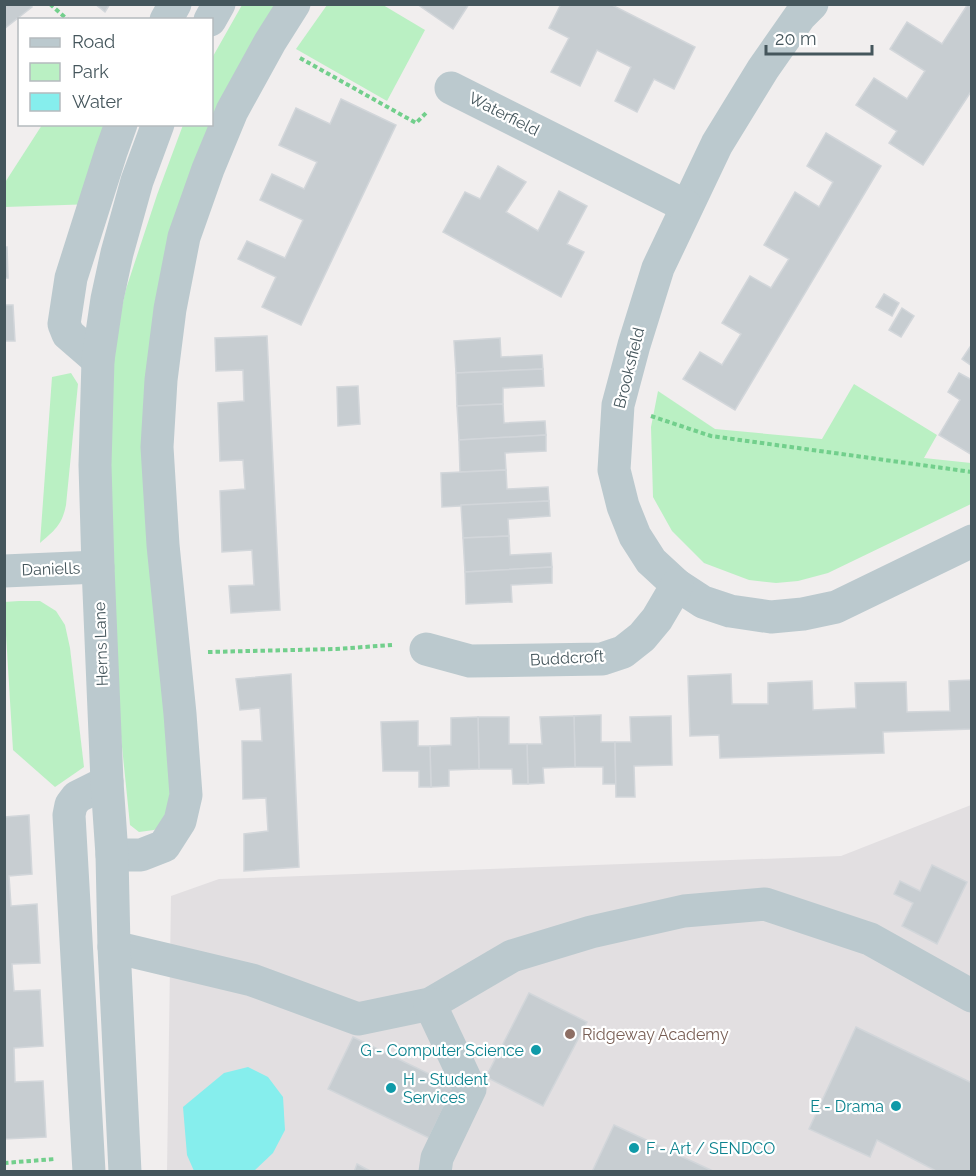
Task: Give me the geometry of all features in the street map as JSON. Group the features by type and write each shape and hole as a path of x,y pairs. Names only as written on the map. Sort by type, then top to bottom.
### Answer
{"street":[{"path":"167,18 175,4"},
{"path":"211,18 219,4"},
{"path":"112,855 141,855 164,846 180,821 186,795 157,447 161,380 170,309 184,237 208,169 232,111 294,4"},
{"name":"Brooksfield","path":"812,4 800,16 763,69 717,144 658,268 618,405 614,470 623,506 635,536 651,561 677,585 703,602 730,611 771,617 803,614 836,607 972,541"},
{"name":"Waterfield","path":"451,88 687,206"},
{"path":"98,360 68,334 63,324 71,278 120,126"},
{"name":"Herns Lane","path":"125,1172 98,567 95,465 98,360 107,299 117,253 137,181 157,126"},
{"name":"Daniells","path":"4,571 98,567"},
{"name":"Buddcroft","path":"426,649 470,661 602,659 623,652 642,637 657,619 677,585"},
{"path":"89,1164 69,815 71,805 77,797 107,782"},
{"path":"114,947 252,980 358,1019 430,1004 512,956 591,932 684,911 765,904 870,939 972,996"},
{"path":"430,1004 470,1089 437,1158 435,1172"}],"path":[{"path":"50,4 66,18"},
{"name":"Waterfield","path":"270,42 416,123 451,88"},
{"path":"618,405 711,436 972,472"},
{"path":"174,653 336,649 396,645 426,649"},
{"path":"4,1163 89,1164"}],"shaded area":[{"name":"Ridgeway Academy","path":"971,805 971,1171 167,1172 171,896 219,879 841,856"}],"green space":[{"path":"242,5 281,5 163,274 172,783 164,824 154,830 139,832 130,825 120,727 107,432 110,359 126,289 183,126 213,126 213,56"},
{"path":"327,5 383,5 425,30 387,101 296,49"},
{"path":"41,126 121,126 94,204 5,207 4,184"},
{"path":"71,373 78,384 66,505 57,527 40,543 52,377"},
{"path":"854,384 937,435 924,458 971,463 971,504 828,573 798,581 776,583 749,580 704,563 672,531 653,497 651,427 658,391 715,429 822,439"},
{"path":"40,601 56,611 65,625 70,648 84,767 55,787 13,750 4,602"}],"water":[{"path":"248,1067 268,1077 283,1097 285,1130 273,1153 254,1171 194,1171 187,1155 183,1107 224,1073"}],"building":[{"path":"4,4 29,4 32,7 4,29"},
{"path":"95,4 110,4 105,12"},
{"path":"417,4 469,4 453,29"},
{"path":"561,4 610,4 695,47 674,89 654,79 637,112 615,101 631,67 597,50 580,86 551,72 569,38 549,28"},
{"path":"968,4 972,4 972,90 923,165 889,143 897,131 856,105 874,78 907,99 925,71 890,49 907,22 942,44"},
{"path":"341,99 396,125 301,325 262,307 276,277 238,259 247,241 285,258 303,220 260,200 272,174 304,189 317,162 279,145 296,108 330,124"},
{"path":"826,133 881,166 735,410 683,379 700,352 722,365 741,334 722,323 750,276 771,288 789,259 764,245 795,192 819,207 833,182 807,166"},
{"path":"498,166 526,182 506,212 538,231 559,191 587,206 567,244 584,252 561,297 443,232 465,192 480,199"},
{"path":"4,247 7,247 8,278 4,278"},
{"path":"884,294 899,303 892,316 876,307"},
{"path":"4,305 13,305 15,341 4,341"},
{"path":"902,308 914,316 901,337 889,330"},
{"path":"267,336 280,610 231,613 229,586 254,585 252,550 222,552 220,491 245,489 243,460 220,461 218,403 244,401 243,370 216,371 215,338"},
{"path":"500,338 501,357 542,355 543,369 456,373 454,341"},
{"path":"972,344 972,366 962,359"},
{"path":"543,369 544,386 503,388 503,404 457,406 456,373"},
{"path":"959,373 972,380 972,455 939,435 960,400 948,392"},
{"path":"358,386 360,424 338,426 337,387"},
{"path":"503,404 504,423 545,421 546,435 459,440 457,406"},
{"path":"546,435 546,451 505,453 506,470 460,472 459,440"},
{"path":"506,470 507,489 548,487 549,501 442,507 441,473"},
{"path":"549,501 550,516 508,519 509,536 463,538 461,505"},
{"path":"509,536 510,555 551,553 552,567 465,572 463,538"},
{"path":"552,567 552,583 511,585 512,602 466,604 465,572"},
{"path":"291,674 299,867 244,871 244,834 268,831 266,798 243,799 242,741 262,741 260,708 240,710 236,679"},
{"path":"731,674 732,704 768,704 768,683 812,681 813,710 856,708 855,683 906,682 907,712 950,711 949,681 972,680 972,729 883,732 884,753 720,758 719,735 690,736 688,676"},
{"path":"601,715 601,742 615,742 616,784 603,784 603,767 575,767 574,716"},
{"path":"574,716 575,767 543,768 544,783 528,784 527,744 542,744 540,717"},
{"path":"671,716 672,765 634,766 635,797 616,797 615,742 631,742 630,717"},
{"path":"478,717 509,717 509,744 527,744 528,784 513,784 512,769 479,769"},
{"path":"478,717 479,769 449,770 449,786 431,787 430,746 451,745 451,718"},
{"path":"418,721 418,746 430,746 431,787 419,787 419,771 383,771 381,722"},
{"path":"29,815 32,874 9,876 11,906 37,904 40,963 12,964 14,991 40,990 43,1046 14,1048 15,1082 43,1081 46,1137 4,1139 4,817"},
{"path":"932,865 967,882 937,944 902,926 913,903 894,894 900,881 920,891"},
{"name":"G - Computer Science","path":"529,993 587,1022 543,1106 486,1077"},
{"name":"E - Drama","path":"856,1027 972,1083 972,1172 938,1172 877,1140 870,1157 809,1129"},
{"name":"H - Student Services","path":"353,1037 454,1086 429,1138 328,1089"},
{"name":"F - Art / SENDCO","path":"614,1125 715,1172 592,1172"},
{"path":"357,1164 372,1172 354,1172"}],"place":[{"name":"Ridgeway Academy","path":"570,1034"},
{"name":"G - Computer Science","path":"536,1050"},
{"name":"H - Student Services","path":"391,1088"},
{"name":"E - Drama","path":"896,1106"},
{"name":"F - Art / SENDCO","path":"634,1148"}]}
